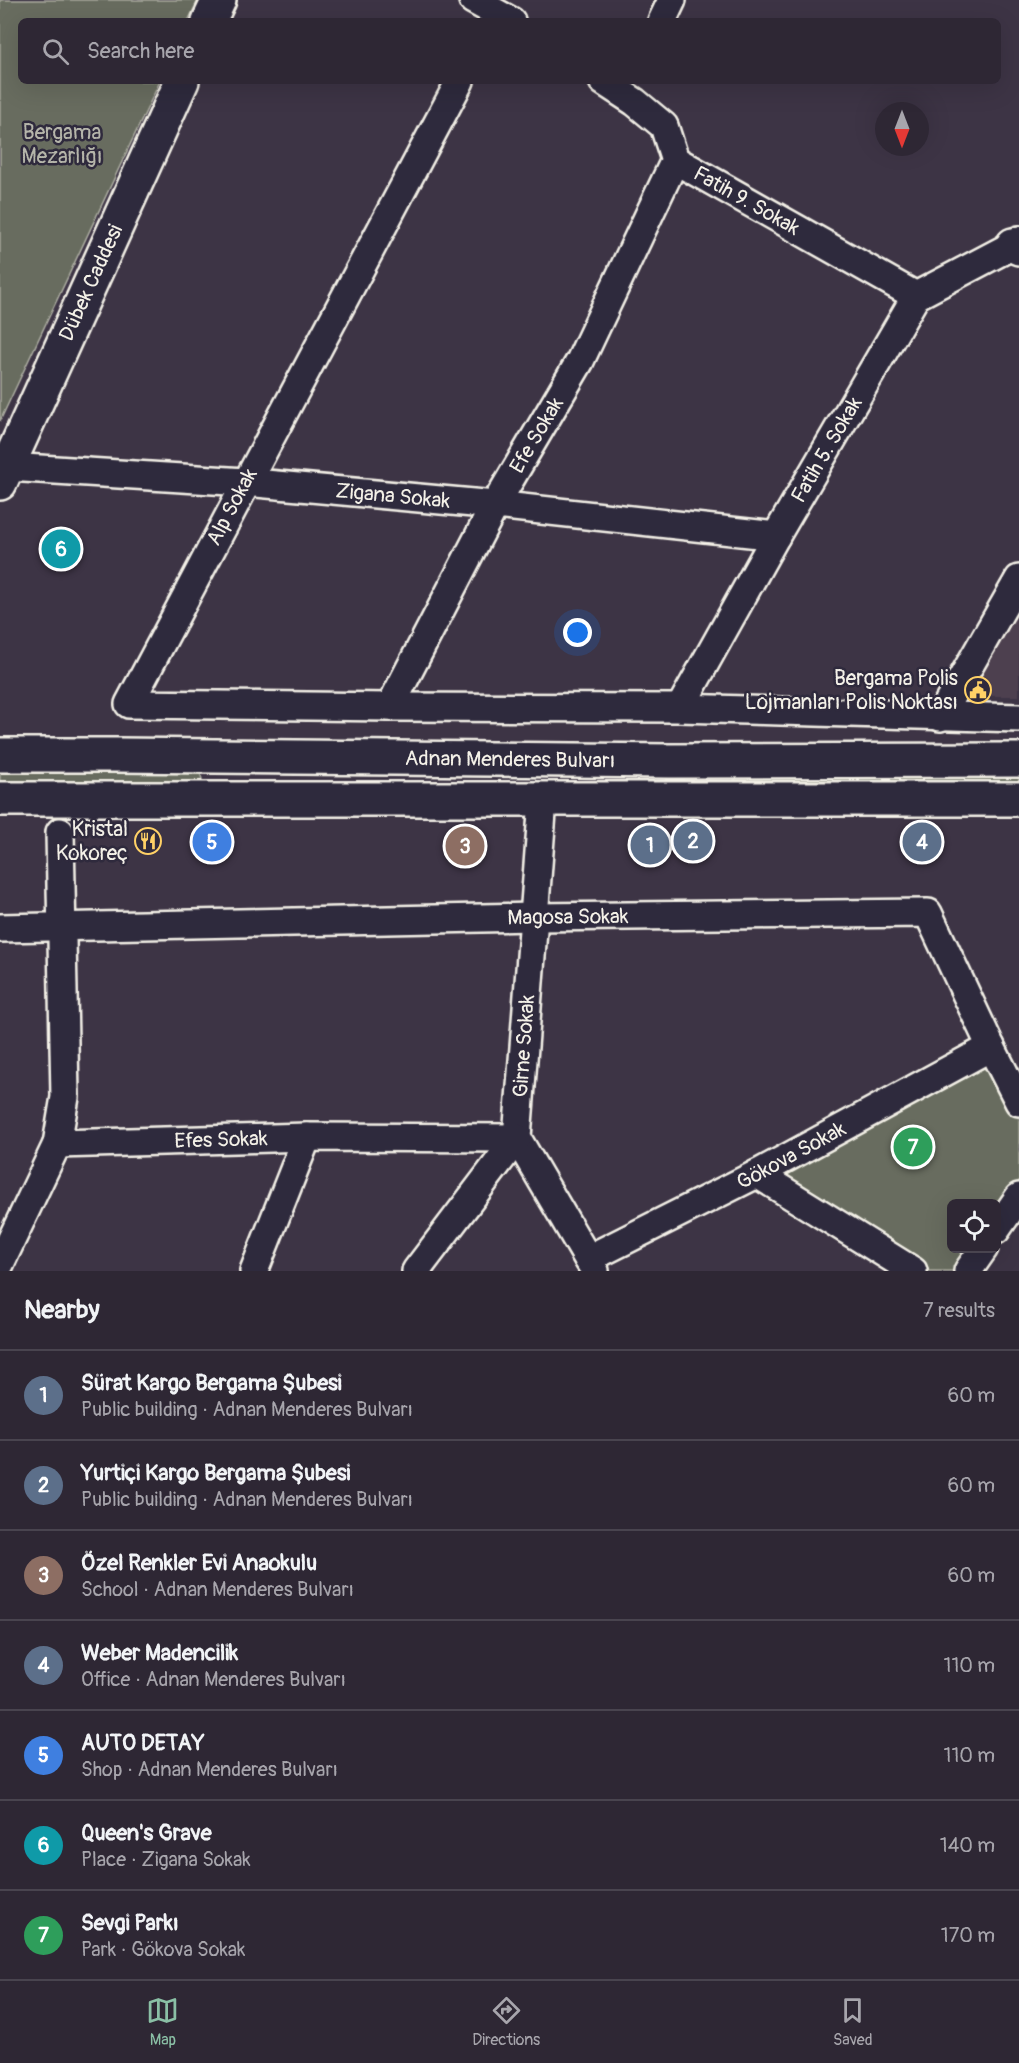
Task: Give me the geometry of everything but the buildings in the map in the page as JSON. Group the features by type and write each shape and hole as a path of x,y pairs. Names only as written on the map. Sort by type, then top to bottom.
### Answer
{"main road":[{"path":"210,18 219,0"},
{"name":"Dübek Caddesi","path":"4,475 181,84"},
{"name":"Adnan Menderes Bulvarı","path":"0,755 118,754 670,761 1019,760"},
{"name":"Adnan Menderes Bulvarı","path":"0,799 65,797 543,800 1019,799"}],"street":[{"path":"473,0 501,13"},
{"path":"663,18 672,0"},
{"name":"Alp Sokak","path":"390,707 129,704 458,84"},
{"name":"Fatih 9. Sokak","path":"614,84 639,91 663,126 675,159 916,296"},
{"name":"Efe Sokak","path":"390,707 495,506 580,361 675,159"},
{"path":"916,296 1017,244"},
{"name":"Fatih 5. Sokak","path":"680,708 776,536 916,296"},
{"name":"Zigana Sokak","path":"4,475 245,482 776,536"},
{"path":"940,717 1019,579"},
{"path":"390,707 680,708 1019,718"},
{"name":"Girne Sokak","path":"517,1138 543,800"},
{"path":"1,1262 57,1144 65,1097 60,832"},
{"name":"Magosa Sokak","path":"0,928 534,917 928,913 1019,1102"},
{"name":"Gökova Sokak","path":"592,1265 991,1047"},
{"path":"254,1271 307,1137"},
{"name":"Efes Sokak","path":"57,1144 307,1137 517,1138"},
{"path":"417,1271 517,1138 592,1265"},
{"path":"757,1174 913,1271"},
{"path":"1001,1223 1019,1197"},
{"path":"968,1271 981,1253"}],"shaded area":[{"path":"1019,598 1019,696 972,696 972,683"}],"green space":[{"name":"Bergama Mezarlığı","path":"0,0 198,0 189,18 18,18 18,84 159,84 0,421"},
{"path":"1019,770 1019,789 747,788 723,771"},
{"path":"0,771 200,772 204,787 0,789"},
{"path":"991,1047 1019,1102 1019,1197 1001,1224 1001,1199 947,1199 947,1253 981,1253 968,1271 913,1271 757,1174"}],"place":[{"name":"Queen's Grave","path":"61,549"},
{"name":"Bergama Polis Lojmanları Polis Noktası","path":"978,690"},
{"name":"Kristal Kokoreç","path":"148,841"},
{"name":"Yurtiçi Kargo Bergama Şubesi","path":"693,841"},
{"name":"AUTO DETAY","path":"212,842"},
{"name":"Weber Madencilik","path":"922,842"},
{"name":"Sürat Kargo Bergama Şubesi","path":"650,845"},
{"name":"Özel Renkler Evi Anaokulu","path":"465,846"},
{"name":"Sevgi Parkı","path":"913,1147"}]}
